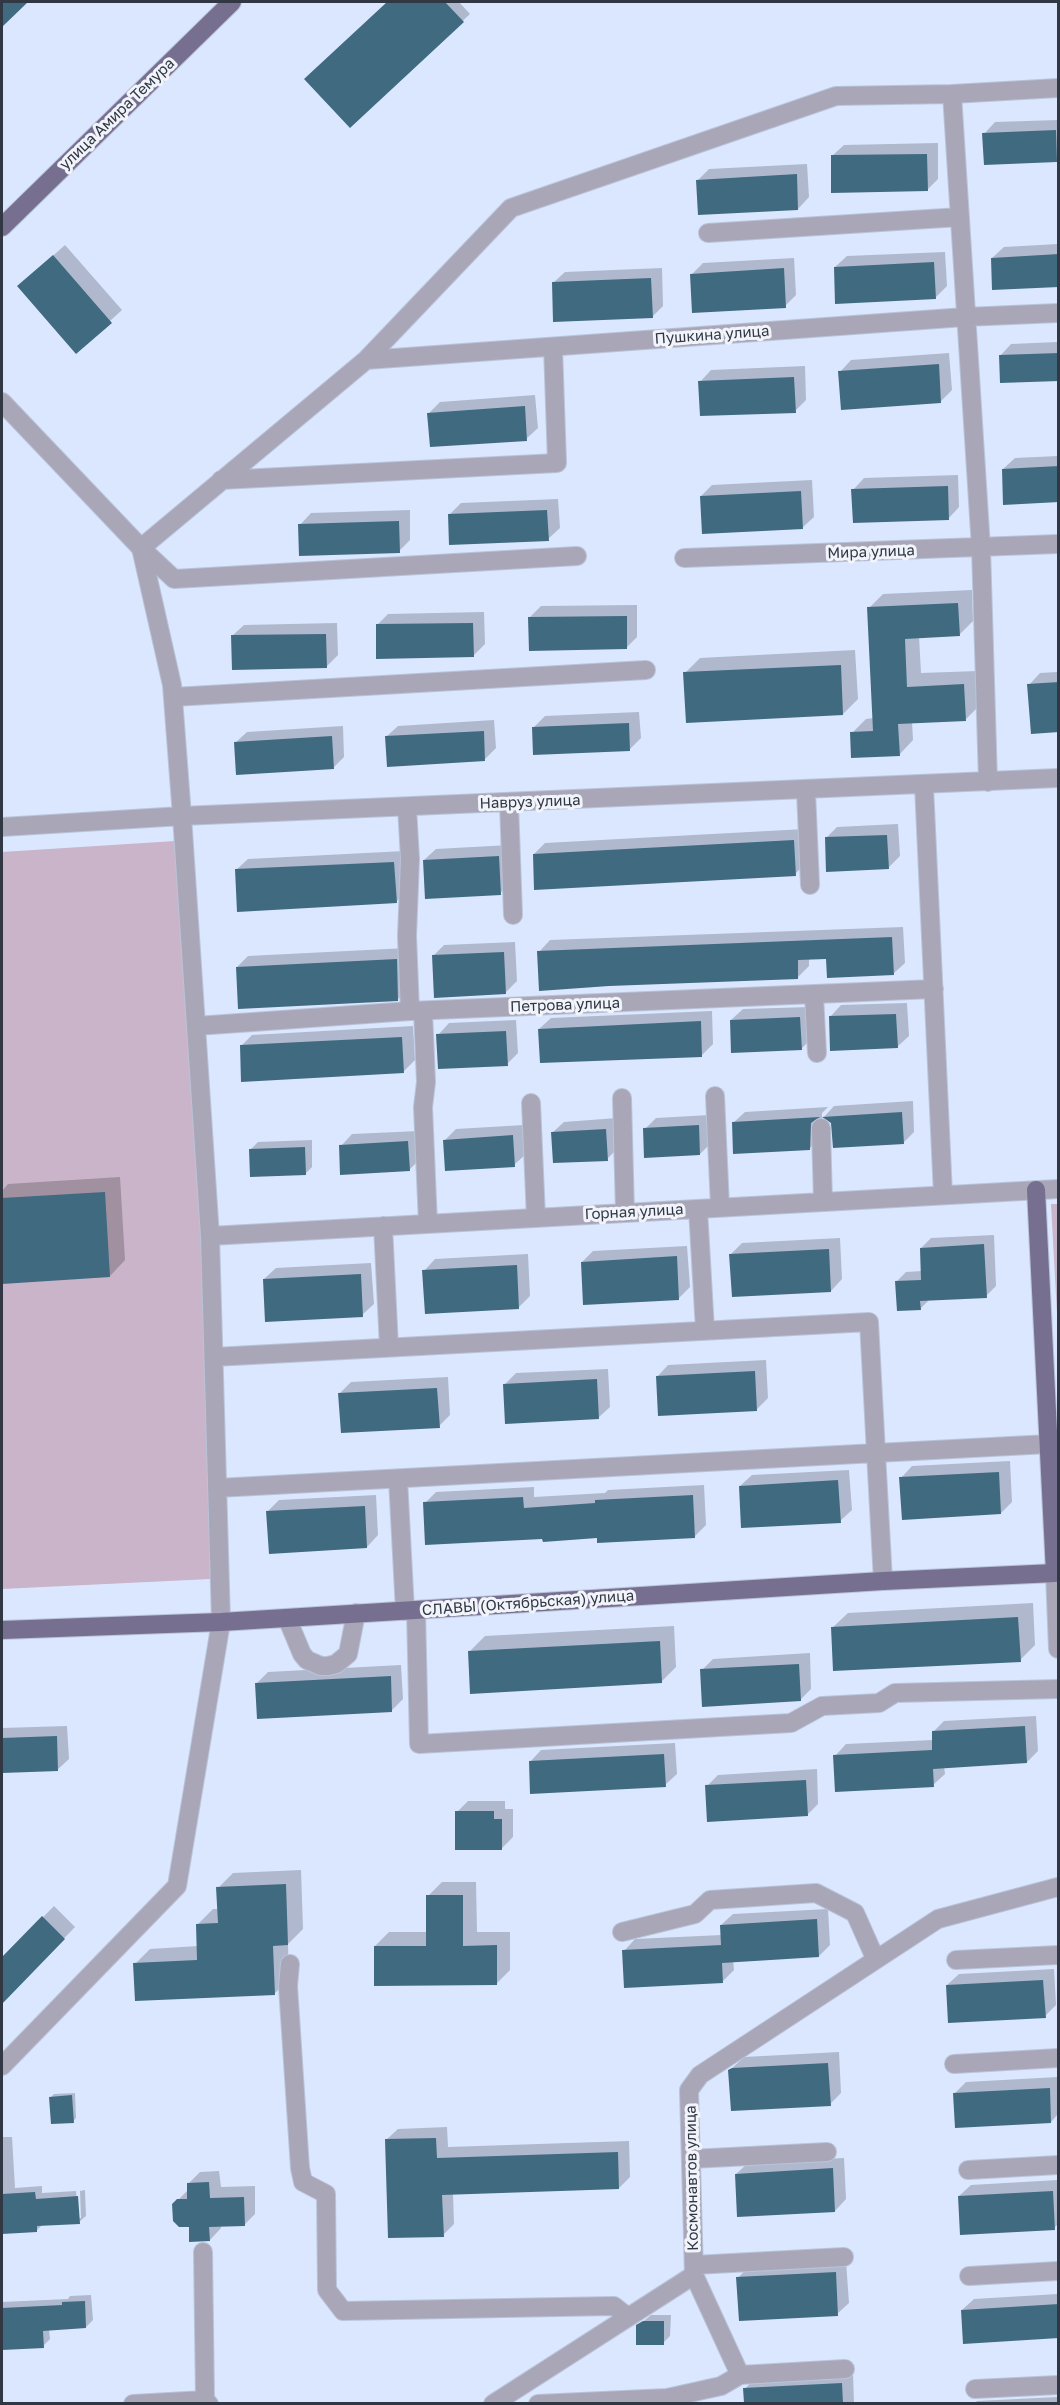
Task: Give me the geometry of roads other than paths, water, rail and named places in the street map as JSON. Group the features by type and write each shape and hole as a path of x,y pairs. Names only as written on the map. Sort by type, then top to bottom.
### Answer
{"main road":[{"name":"улица Амира Темура","path":"2,227 232,2"},
{"path":"1036,1190 1057,1573"},
{"name":"СЛАВЫ (Октябрьская) улица","path":"2,1630 221,1622 883,1581 1057,1573"}],"street":[{"path":"141,548 366,360 511,208 836,96 952,94 1059,88"},
{"path":"952,94 981,548 988,782"},
{"path":"708,232 960,217"},
{"name":"Пушкина улица","path":"366,360 965,317 1059,313"},
{"path":"222,480 557,463 553,347"},
{"path":"2,402 141,548 174,579 577,556"},
{"name":"Мира улица","path":"684,558 1059,544"},
{"path":"2,2066 177,1886 221,1622 210,1236 182,816 173,697 141,548"},
{"path":"173,697 646,670"},
{"name":"Навруз улица","path":"2,827 182,816 924,786 1059,778"},
{"path":"924,786 943,1195"},
{"path":"806,791 810,885"},
{"path":"509,803 513,915"},
{"path":"407,807 410,859 407,936 426,1082 423,1107 428,1224"},
{"name":"Петрова улица","path":"196,1026 417,1011 934,989"},
{"path":"814,995 817,1053"},
{"path":"715,1096 720,1207"},
{"path":"622,1098 625,1213"},
{"path":"531,1103 536,1218"},
{"path":"821,1128 823,1202"},
{"name":"Горная улица","path":"210,1236 1059,1189"},
{"path":"698,1209 705,1330"},
{"path":"382,1226 389,1347"},
{"path":"214,1357 869,1322 883,1581"},
{"path":"218,1488 1049,1444"},
{"path":"398,1479 419,1744 791,1723 822,1706 879,1703 895,1693 1059,1689"},
{"path":"1057,1573 1059,1649"},
{"path":"287,1618 306,1660 321,1666 328,1666 336,1664 348,1654 356,1613"},
{"name":"Космонавтов улица","path":"694,2270 689,2090 700,2075 875,1958 938,1919 1059,1887"},
{"path":"622,1932 695,1914 710,1900 816,1893 855,1912 875,1958"},
{"path":"956,1960 1059,1955"},
{"path":"290,1964 288,1986 300,2168 303,2182 326,2194 327,2290 343,2311 614,2306 628,2317"},
{"path":"954,2064 1059,2058"},
{"path":"691,2159 827,2152"},
{"path":"968,2170 1059,2164"},
{"path":"133,2403 207,2402 203,2252"},
{"path":"493,2403 628,2317 694,2270 844,2257"},
{"path":"694,2270 740,2375"},
{"path":"969,2277 1059,2271"},
{"path":"538,2403 667,2398 722,2386 740,2375 845,2369"},
{"path":"975,2390 1059,2385"}]}
